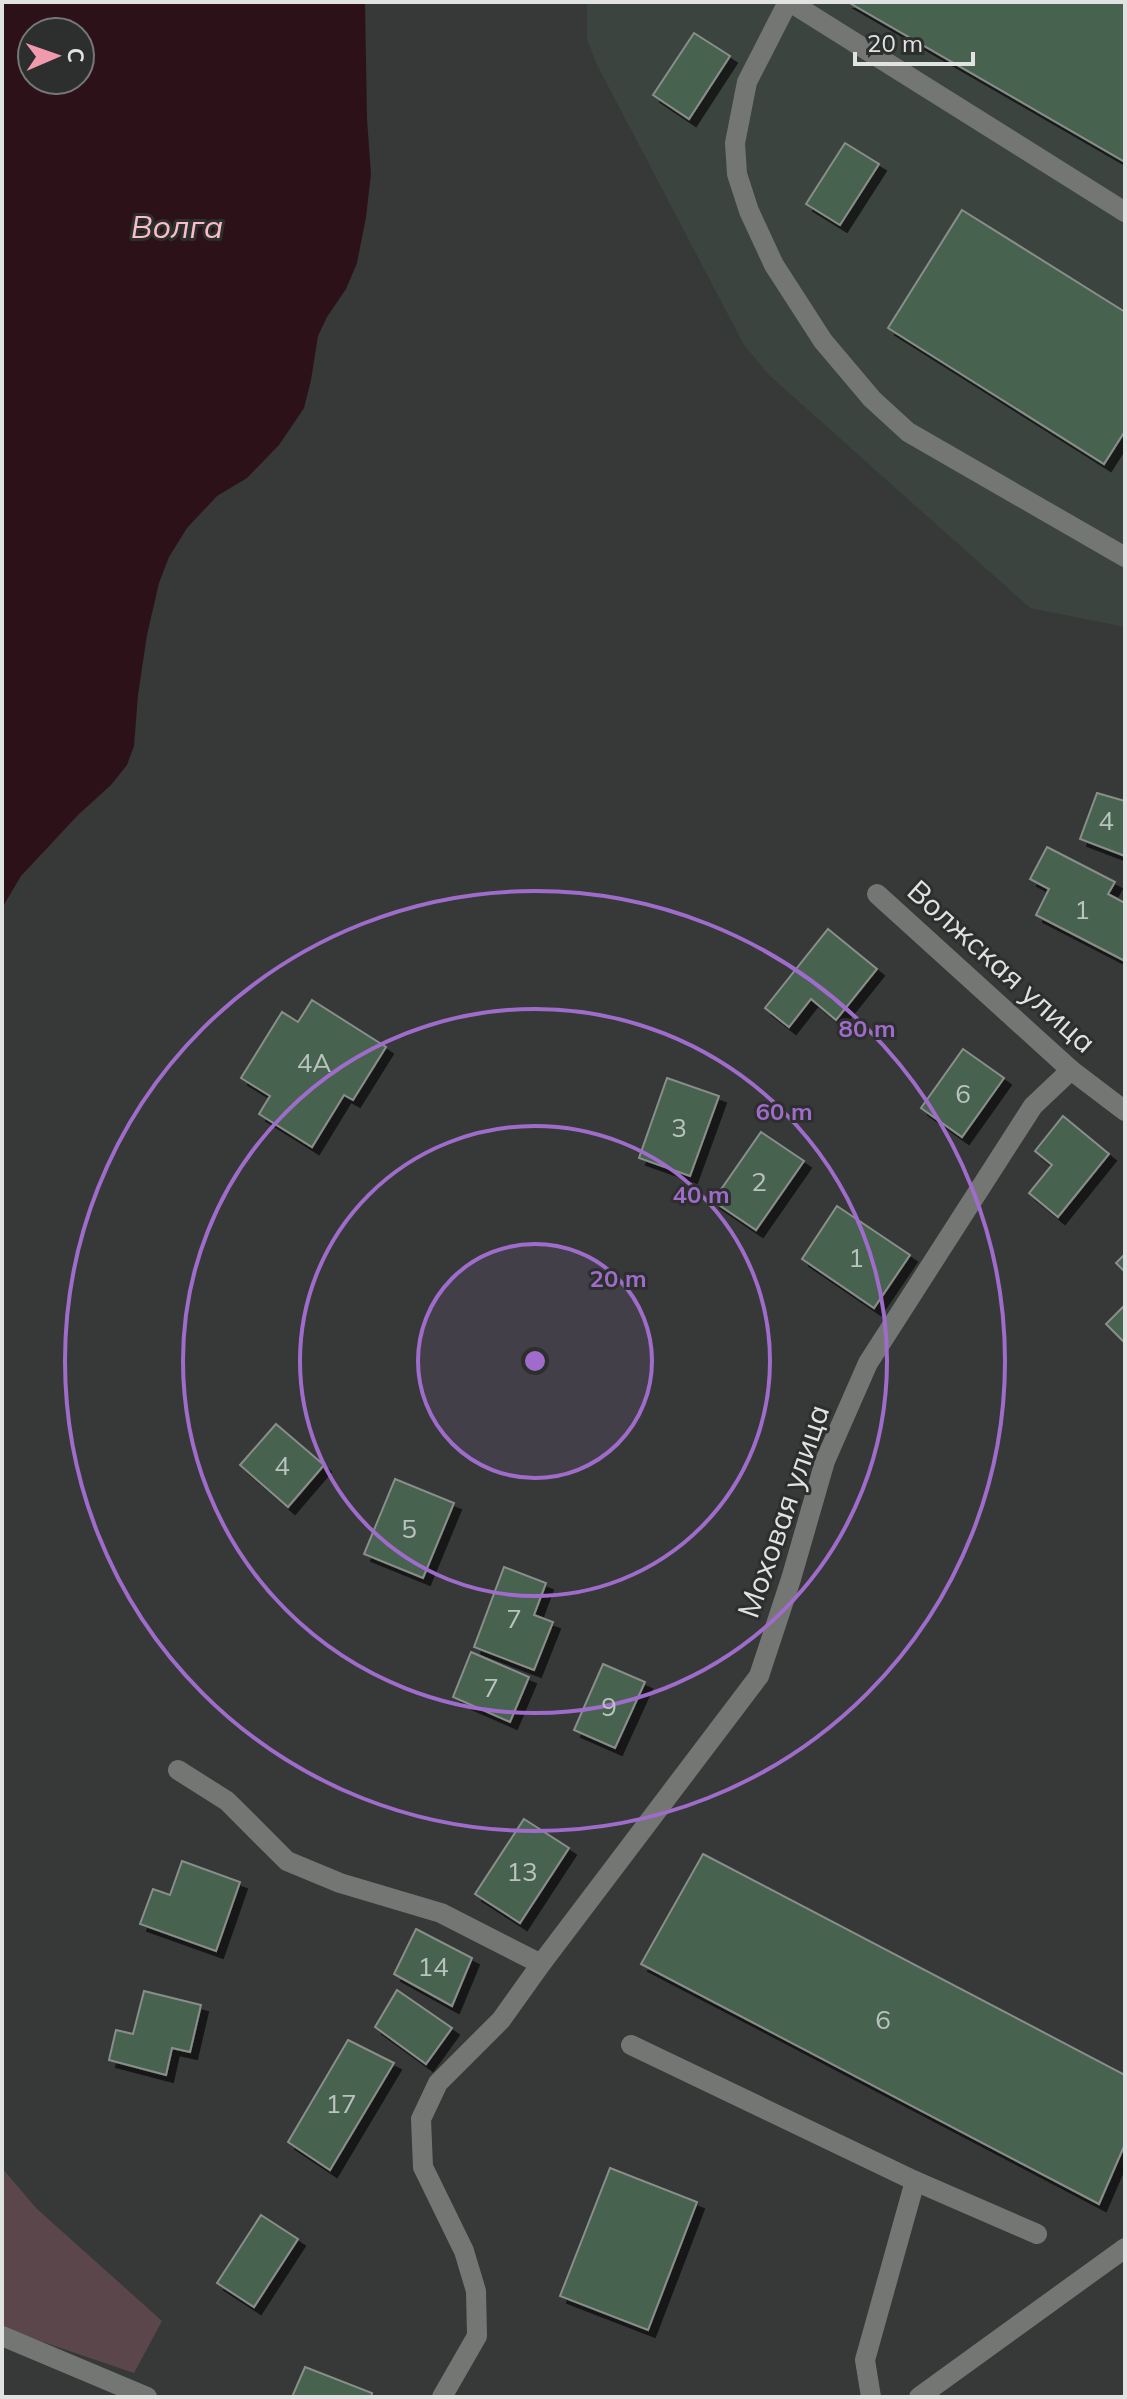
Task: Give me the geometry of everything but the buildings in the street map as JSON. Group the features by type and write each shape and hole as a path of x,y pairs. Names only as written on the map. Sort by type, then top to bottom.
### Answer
{"street":[{"path":"1125,212 789,2 747,82 735,143 737,174 749,211 774,265 823,341 872,399 908,432 1125,557"},
{"name":"Волжская улица","path":"877,894 1071,1070 1125,1111"},
{"name":"Моховая улица","path":"442,2397 477,2336 476,2291 464,2251 423,2167 421,2119 438,2083 501,2020 759,1676 825,1461 868,1363 1033,1106 1071,1070"},
{"path":"178,1770 227,1801 287,1861 340,1883 441,1913 541,1964"},
{"path":"631,2045 915,2181 1037,2234"},
{"path":"871,2397 865,2360 915,2181"},
{"path":"919,2397 1125,2248"},
{"path":"2,2336 147,2397"}],"shaded area":[{"path":"587,2 1125,2 1125,627 1030,608 770,376 744,345 597,65 587,39"},
{"path":"2,2168 36,2208 162,2321 134,2373 2,2328"}],"water":[{"name":"Волга","path":"2,2 365,2 371,174 366,217 357,263 346,289 318,336 304,408 279,445 247,478 217,496 187,528 169,557 159,583 147,635 134,746 127,765 21,876 2,908"}]}
